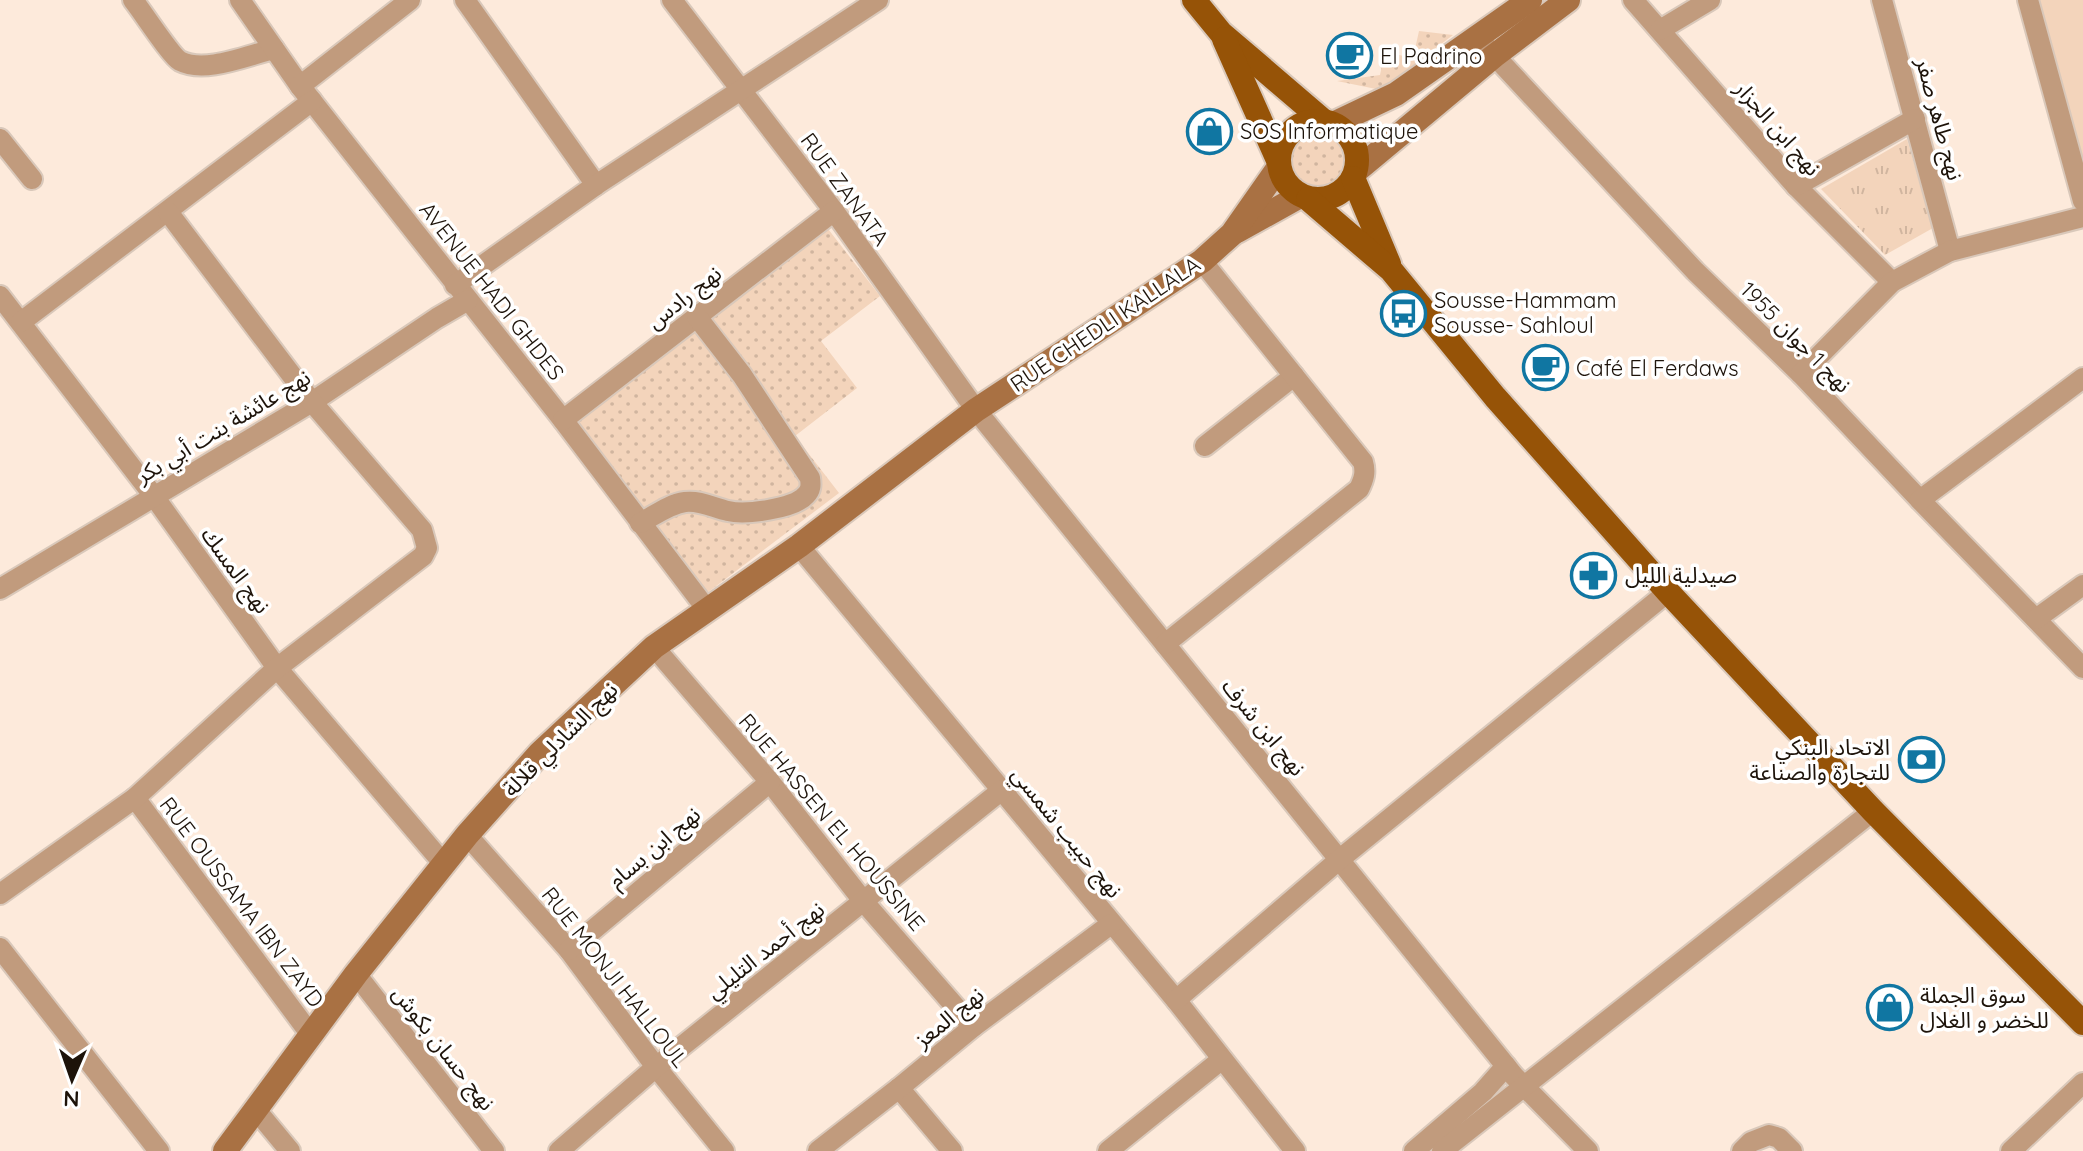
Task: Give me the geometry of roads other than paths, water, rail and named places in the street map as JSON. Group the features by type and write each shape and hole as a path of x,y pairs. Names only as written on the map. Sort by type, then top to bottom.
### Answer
{"main road":[{"path":"1194,0 1221,33 1329,123 1348,135 1357,152 1355,174 1391,270"},
{"path":"1221,33 1286,184 1391,270 1495,397 1668,592 1873,811 2083,1023"},
{"path":"1279,163 1289,133 1306,123 1329,123"},
{"path":"1304,197 1325,199 1334,196 1342,192 1355,174"}],"street":[{"path":"133,0 178,60 198,66 274,49"},
{"name":"AVENUE HADI GHDES","path":"240,0 306,94 563,420 708,611"},
{"path":"21,322 168,212 410,0"},
{"path":"465,0 596,185"},
{"name":"RUE ZANATA","path":"672,0 834,211 976,410"},
{"name":"نهج عائشة بنت أبي بكر","path":"0,589 312,402 437,318 461,292 596,185 878,0"},
{"path":"1355,174 1530,0"},
{"path":"1329,123 1396,94 1568,0"},
{"name":"نهج ابن الجزار","path":"1633,0 1796,186 1892,282"},
{"path":"1660,30 1710,0"},
{"name":"نهج طاهر صفر","path":"1882,0 1950,251"},
{"path":"2028,0 2083,201"},
{"name":"نهج 1 جوان 1955","path":"1486,47 1695,271 1801,374 2083,668"},
{"path":"1796,186 1915,119"},
{"path":"0,139 32,179"},
{"name":"RUE CHEDLI KALLALA","path":"976,410 1202,261 1232,234 1279,163"},
{"name":"RUE CHEDLI KALLALA","path":"1232,234 1304,197"},
{"name":"نهج رادس","path":"563,420 834,211"},
{"path":"0,894 135,798 277,668 423,556 427,548 422,530 312,402 168,212"},
{"path":"1801,374 1892,282 1950,251 2083,217"},
{"path":"1165,644 1359,489 1365,470 1363,462 1202,261"},
{"name":"نهج المسك","path":"0,296 153,495 277,668 443,863"},
{"path":"640,523 683,502 710,505 729,512 774,508 799,501 808,494 811,486 810,478 742,375 697,317"},
{"path":"1205,446 1294,376"},
{"path":"1920,500 2083,378"},
{"name":"نهج الشادلي قلالة","path":"225,1151 443,863 540,753 654,647 799,546 976,410"},
{"name":"نهج ابن شرف","path":"976,410 1514,1076 1588,1151"},
{"name":"نهج حبيب شمسي","path":"799,546 1176,1000 1295,1151"},
{"path":"2036,619 2083,585"},
{"path":"1176,1000 1340,859 1668,592"},
{"name":"RUE HASSEN EL HOUSSINE","path":"654,647 770,782 864,902 973,1027"},
{"name":"نهج ابن بسام","path":"569,950 770,782"},
{"name":"نهج أحمد التليلي","path":"559,1151 656,1067 1002,790"},
{"name":"RUE OUSSAMA IBN ZAYD","path":"135,798 311,1035"},
{"path":"1414,1151 1483,1092 1514,1076 1873,811"},
{"name":"RUE MONJI HALLOUL","path":"467,835 569,950 656,1067 724,1151"},
{"name":"نهج المعز","path":"818,1151 973,1027 1111,924"},
{"path":"0,948 159,1151"},
{"name":"نهج حسان بكوش","path":"356,974 494,1151"},
{"path":"1108,1151 1221,1060"},
{"path":"1442,1151 1514,1076"},
{"path":"2011,1151 2083,1083"},
{"path":"899,1088 952,1151"},
{"path":"256,1110 290,1151"},
{"path":"1742,1151 1751,1142 1769,1135 1779,1138 1792,1151"}],"place":[{"name":"El Padrino","path":"1349,56"},
{"name":"SOS Informatique","path":"1209,131"},
{"name":"Sousse-Hammam Sousse- Sahloul","path":"1403,313"},
{"name":"Café El Ferdaws","path":"1545,368"},
{"name":"صيدلية الليل","path":"1594,575"},
{"name":"الاتحاد البنكي للتجارة والصناعة","path":"1921,760"},
{"name":"سوق الجملة للخضر و الغلال","path":"1889,1008"}]}
